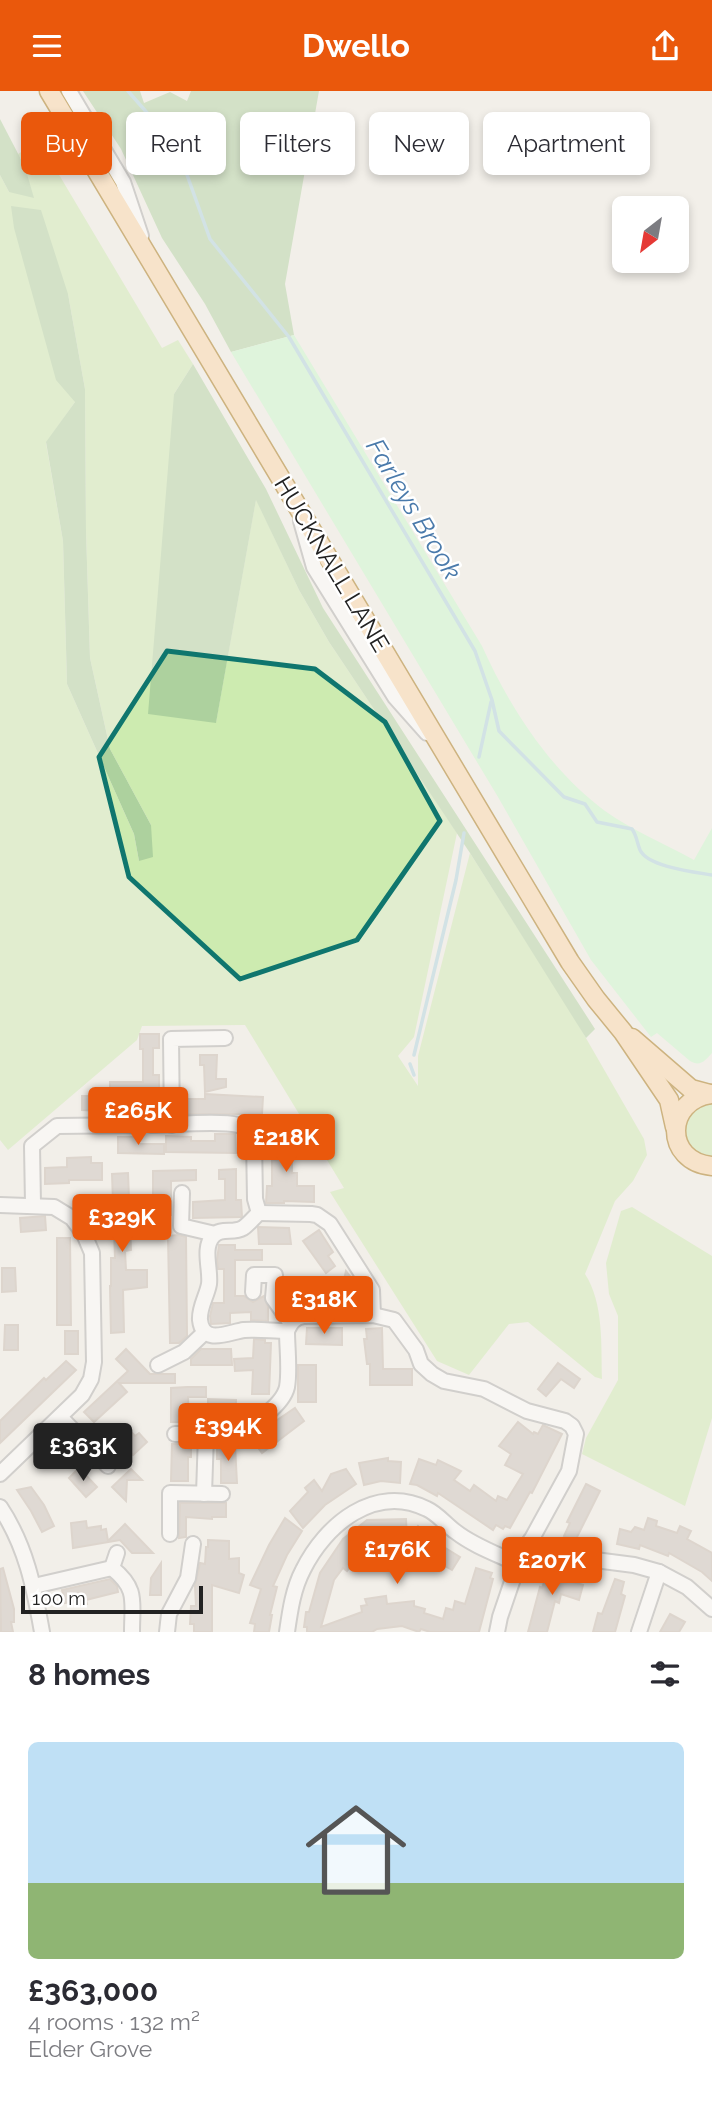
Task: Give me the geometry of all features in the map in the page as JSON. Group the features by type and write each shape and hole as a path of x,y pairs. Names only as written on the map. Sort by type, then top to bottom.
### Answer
{"main road":[{"name":"HUCKNALL LANE","path":"49,91 570,962 624,1032 669,1100 677,1140 682,1151 691,1160 709,1168"},
{"name":"HUCKNALL LANE","path":"624,1032 691,1089 711,1094"},
{"name":"HUCKNALL LANE","path":"676,1127 686,1104 697,1097 711,1094"}],"street":[{"path":"69,91 123,182 149,258"},
{"path":"172,1125 171,1039 225,1038"},
{"path":"33,1205 32,1146 57,1126 136,1122 237,1125 251,1133 258,1213"},
{"path":"182,1193 181,1226 215,1234 244,1227 258,1213 317,1215 330,1224 372,1290 373,1315"},
{"path":"0,1205 54,1207 72,1218 84,1234 92,1253 94,1362 91,1378 82,1395 0,1474"},
{"path":"215,1234 208,1246 209,1284 200,1313 200,1324 205,1332 213,1336 227,1336 241,1330 289,1327 296,1318 304,1316 373,1315 394,1320 416,1350 421,1364 432,1374 444,1381 484,1389 527,1411 565,1421 572,1426 576,1434 569,1471 518,1564 499,1616 497,1632"},
{"path":"175,1434 230,1434 240,1431 279,1402 287,1385 289,1327 273,1299 275,1275 254,1275 253,1292"},
{"path":"158,1365 184,1352 205,1332"},
{"path":"61,1417 107,1467"},
{"path":"204,1494 206,1434"},
{"path":"170,1534 170,1493 222,1494"},
{"path":"287,1632 302,1572 315,1549 331,1529 359,1509 381,1501 404,1501 429,1509 471,1542 518,1564"},
{"path":"0,1507 26,1557 42,1632"},
{"path":"530,1541 564,1556 634,1565 659,1572 687,1587 712,1609"},
{"path":"167,1632 169,1614 188,1578 193,1544"},
{"path":"34,1586 115,1560 131,1589 132,1632"},
{"path":"639,1632 659,1572"}],"highlighted area":[{"path":"167,651 315,669 385,722 440,821 357,940 240,979 129,877 99,757"}],"green space":[{"path":"83,91 140,91 144,103 170,92 187,101 191,91 319,91 315,112 240,112 240,175 304,175 285,284 294,335 231,352 205,304 162,238 133,175 226,175 226,112 126,112 126,160 112,135 112,112 97,112"},
{"path":"0,119 21,159 21,175 27,175 34,198 9,192 0,175"},
{"path":"21,173 59,175 162,348 178,340 193,364 174,394 216,722 256,499 299,590 329,642 457,833 414,1037 398,1056 418,1086 418,1056 470,853 575,1019 644,1139 647,1155 633,1181 615,1201 585,1274 596,1298 602,1379 595,1377 528,1322 509,1324 469,1375 437,1361 330,1192 344,1188 245,1025 142,1026 137,1040 8,1150 0,1140 0,175 9,192","holes":["68,294 85,389 90,658 110,749 151,825 139,861 134,834 67,684 63,541 46,443 75,402"]},
{"path":"11,206 41,210 68,294 85,389 90,658 110,749 151,825 153,857 139,861 134,834 67,684 63,541 46,442 75,402 56,380 14,228"},
{"path":"294,335 482,646 518,714 549,757 605,811 694,860 712,828 712,1053 702,1062 690,1061 657,1033 651,1037 591,960 498,797 231,352"},
{"path":"193,364 266,489 323,608 595,1029 586,1038 470,853 329,642 299,590 256,500 216,723 148,714 174,394"},
{"path":"707,1101 712,1101 712,1159 696,1155 684,1138 686,1117"},
{"path":"632,1207 712,1256 712,1418 685,1506 582,1454 586,1438 618,1380 618,1316 609,1294 606,1263 621,1211"}],"building":[{"path":"140,1034 159,1034 159,1048 153,1048 153,1075 159,1075 159,1106 142,1106 142,1099 110,1098 110,1082 143,1082"},
{"path":"200,1055 217,1055 216,1079 226,1079 226,1087 205,1092 204,1065 200,1065"},
{"path":"205,1094 263,1097 262,1114 186,1114 186,1099 205,1099"},
{"path":"82,1096 102,1096 102,1111 82,1110"},
{"path":"271,1123 281,1123 281,1130 287,1130 287,1139 292,1139 292,1173 297,1173 297,1186 314,1186 314,1202 266,1203 267,1186 272,1186 272,1160 277,1160 277,1134 271,1134"},
{"path":"215,1134 235,1134 236,1153 166,1152 166,1136 191,1137 191,1141 215,1141"},
{"path":"118,1137 139,1137 139,1144 164,1144 164,1154 118,1153"},
{"path":"91,1157 91,1163 102,1163 102,1180 69,1180 69,1183 45,1184 45,1168 67,1167 67,1158"},
{"path":"236,1169 236,1200 241,1200 242,1217 193,1218 193,1202 225,1200 225,1179 219,1179 219,1170"},
{"path":"196,1170 196,1180 171,1181 171,1215 153,1215 153,1171"},
{"path":"128,1173 131,1250 125,1251 126,1270 147,1270 147,1287 123,1290 124,1332 111,1333 111,1258 115,1258 112,1174"},
{"path":"45,1216 46,1230 21,1232 20,1218"},
{"path":"258,1227 289,1228 291,1244 259,1244"},
{"path":"319,1230 333,1252 328,1256 335,1266 326,1273 303,1241"},
{"path":"168,1236 186,1237 187,1336 179,1343 170,1343"},
{"path":"57,1238 70,1238 71,1325 57,1325"},
{"path":"219,1245 235,1245 235,1250 262,1250 262,1260 235,1260 235,1296 244,1296 253,1302 264,1296 268,1307 268,1321 251,1320 251,1312 230,1313 230,1323 211,1324 213,1303 224,1303 224,1269 218,1269 217,1260"},
{"path":"2,1268 15,1268 16,1291 2,1292"},
{"path":"346,1271 359,1288 346,1298 293,1298 283,1295 284,1281 313,1282 306,1287 338,1288 343,1284"},
{"path":"5,1325 18,1325 18,1350 4,1350"},
{"path":"307,1328 342,1328 342,1345 306,1344"},
{"path":"382,1328 383,1369 412,1369 412,1385 370,1385 370,1364 367,1364 364,1339 367,1339 366,1329"},
{"path":"65,1331 78,1331 78,1354 65,1354"},
{"path":"254,1339 271,1343 269,1394 252,1394 253,1370 235,1371 234,1359 253,1358"},
{"path":"126,1349 150,1374 175,1374 175,1383 119,1383 127,1392 94,1422 84,1412 128,1371 116,1359"},
{"path":"201,1349 231,1349 232,1365 191,1365 191,1359"},
{"path":"66,1361 76,1370 0,1443 0,1421 44,1378 46,1380"},
{"path":"558,1363 580,1379 574,1388 561,1379 546,1396 538,1389"},
{"path":"298,1365 316,1365 316,1402 298,1402"},
{"path":"206,1387 206,1397 188,1397 189,1422 171,1422 171,1388"},
{"path":"208,1399 236,1400 235,1419 208,1418"},
{"path":"295,1408 304,1421 262,1453 251,1438"},
{"path":"518,1422 533,1434 538,1434 543,1425 562,1434 532,1493 530,1492 510,1528 505,1526 503,1529 496,1525 493,1530 438,1493 437,1496 410,1484 419,1459 436,1465 438,1460 461,1471 454,1480 470,1491 474,1485 496,1501 498,1496 507,1500 523,1474 505,1465 511,1454 499,1446"},
{"path":"126,1426 135,1436 139,1433 147,1442 133,1455 116,1436"},
{"path":"54,1441 64,1451 47,1467 37,1456"},
{"path":"172,1444 191,1444 188,1481 171,1481"},
{"path":"217,1445 235,1445 237,1483 221,1483 221,1459 217,1459"},
{"path":"388,1458 388,1461 401,1462 400,1483 381,1481 364,1485 359,1463"},
{"path":"79,1468 97,1487 86,1497 69,1478"},
{"path":"131,1469 142,1480 127,1480 126,1501 112,1487"},
{"path":"346,1469 356,1484 325,1505 303,1528 290,1511 308,1492 305,1488 314,1480 322,1491 331,1474"},
{"path":"586,1484 600,1491 575,1541 564,1536 570,1523 567,1522"},
{"path":"31,1487 54,1526 42,1532 17,1490"},
{"path":"180,1503 226,1503 226,1517 186,1517 186,1537 179,1538"},
{"path":"285,1518 302,1531 273,1586 277,1587 269,1632 254,1632 255,1624 250,1623 261,1589 250,1585"},
{"path":"648,1518 657,1521 656,1526 677,1533 680,1526 691,1531 687,1539 712,1553 712,1581 669,1553 668,1556 640,1545 639,1549 617,1544 620,1529 631,1532 635,1527 644,1530"},
{"path":"406,1519 407,1540 418,1526 434,1541 460,1557 452,1570 443,1565 439,1571 406,1544 376,1545 363,1555 361,1552 347,1571 343,1568 334,1580 321,1627 362,1612 361,1606 367,1605 365,1599 386,1596 387,1604 414,1601 414,1606 425,1609 424,1613 443,1619 446,1608 453,1610 455,1601 465,1604 476,1568 492,1573 490,1578 493,1579 479,1632 430,1632 421,1629 419,1632 402,1626 372,1632 307,1632 307,1627 304,1627 306,1612 309,1612 320,1573 343,1539 367,1520"},
{"path":"86,1521 87,1528 101,1526 101,1530 106,1529 108,1541 125,1524 153,1553 132,1553 120,1540 73,1548 71,1523"},
{"path":"208,1540 229,1541 229,1559 239,1558 239,1573 244,1575 239,1593 212,1585 212,1632 194,1632 194,1624 190,1624 191,1606 196,1606 195,1586 200,1563 205,1564"},
{"path":"161,1563 161,1595 150,1595 151,1578"},
{"path":"550,1564 566,1569 563,1579 583,1585 579,1600 561,1594 559,1603 555,1601 547,1632 528,1632 540,1587 542,1588"},
{"path":"3,1568 14,1609 14,1622 11,1622 13,1632 1,1632 0,1569"},
{"path":"110,1579 117,1586 118,1592 86,1600 87,1604 77,1606 76,1601 65,1603 62,1590"},
{"path":"615,1579 624,1582 621,1594 625,1596 615,1632 593,1632 598,1613 602,1614"},
{"path":"670,1614 685,1622 679,1632 660,1632"}],"waterway":[{"name":"Farleys Brook","path":"128,91 177,147 210,239 289,337 475,651 492,700 499,731 564,797 585,804 597,822 632,829 640,850 652,861 672,868 712,875"},
{"path":"479,757 491,702"},
{"path":"414,1055 456,880 464,833"},
{"path":"410,1064 414,1075"}]}
